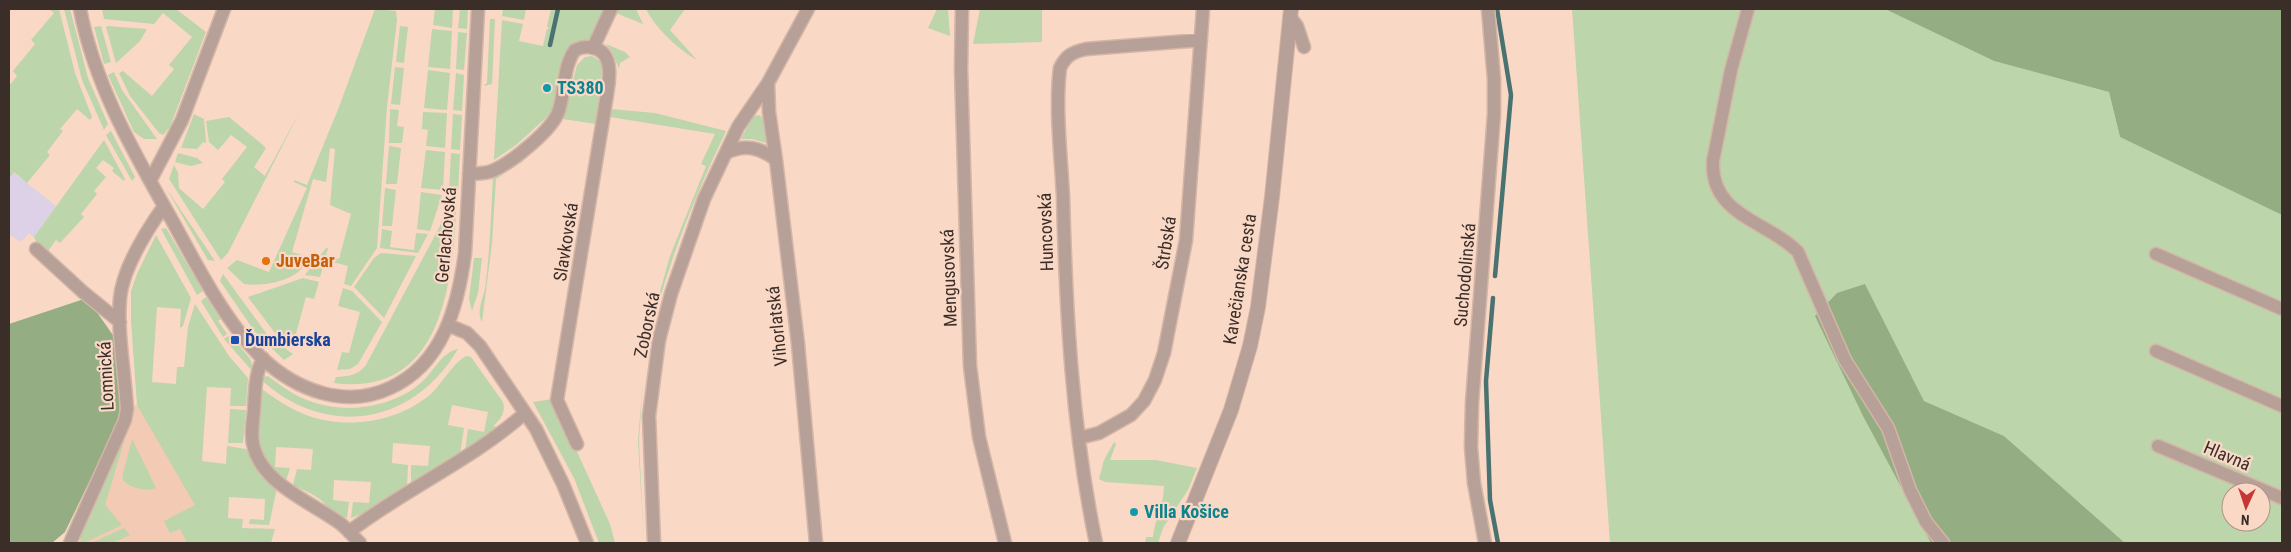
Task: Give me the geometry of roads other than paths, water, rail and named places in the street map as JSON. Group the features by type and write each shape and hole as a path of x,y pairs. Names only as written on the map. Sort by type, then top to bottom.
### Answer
{"street":[{"path":"80,9 97,73 112,108 150,181 211,290 262,358 256,380 252,434 256,453 267,471 292,494 349,532 360,543"},
{"path":"150,181 182,120 224,9"},
{"name":"Gerlachovská","path":"262,358 286,376 319,393 345,397 373,394 398,385 419,370 437,347 448,325 461,285 465,253 478,9"},
{"path":"469,174 490,172 508,162 528,146 554,120 559,110 572,54 579,48 593,48 611,9"},
{"path":"768,83 808,9"},
{"name":"Mengusovská","path":"962,9 961,68 970,366 979,437 1005,543"},
{"name":"Štrbská","path":"1080,438 1099,433 1132,415 1144,401 1155,380 1164,353 1186,240 1203,9"},
{"name":"Suchodolinská","path":"1485,543 1474,483 1471,447 1472,403 1494,114 1494,79 1488,9"},
{"path":"1748,9 1731,70 1713,161 1712,173 1716,185 1725,200 1741,214 1757,226 1787,240 1798,252 1845,360 1888,428 1910,490 1926,522 1943,543"},
{"path":"1290,13 1297,26 1304,47"},
{"name":"Kavečianska cesta","path":"1178,543 1232,410 1250,346 1258,307 1272,197 1290,13"},
{"name":"Huncovská","path":"1096,543 1070,358 1066,304 1060,68 1064,58 1073,52 1086,49 1201,40"},
{"name":"Slavkovská","path":"577,444 557,400 609,71 607,59 601,52 593,48"},
{"name":"Zoborská","path":"654,543 649,416 659,340 681,261 704,199 738,128 768,83"},
{"name":"Vihorlatská","path":"768,83 769,112 798,344 816,543"},
{"path":"726,153 741,147 753,147 763,150 776,160"},
{"name":"Lomnická","path":"70,543 126,416 120,300 126,275 153,221 164,206"},
{"path":"36,249 83,292 120,322"},
{"path":"2156,254 2282,309"},
{"path":"448,325 467,333 480,346 525,413 547,449 587,543"},
{"path":"2156,351 2282,406"},
{"path":"349,532 439,474 525,413"},
{"name":"Hlavná","path":"2158,446 2282,498"}],"waterway":[{"path":"550,45 558,9"},
{"path":"1495,276 1511,95 1497,9"},
{"path":"1493,298 1486,381 1490,500 1498,543"}],"place":[{"name":"TS380","path":"547,88"},
{"name":"JuveBar","path":"266,261"},
{"name":"Ďumbierska","path":"235,340"},
{"name":"Villa Košice","path":"1134,512"}]}
